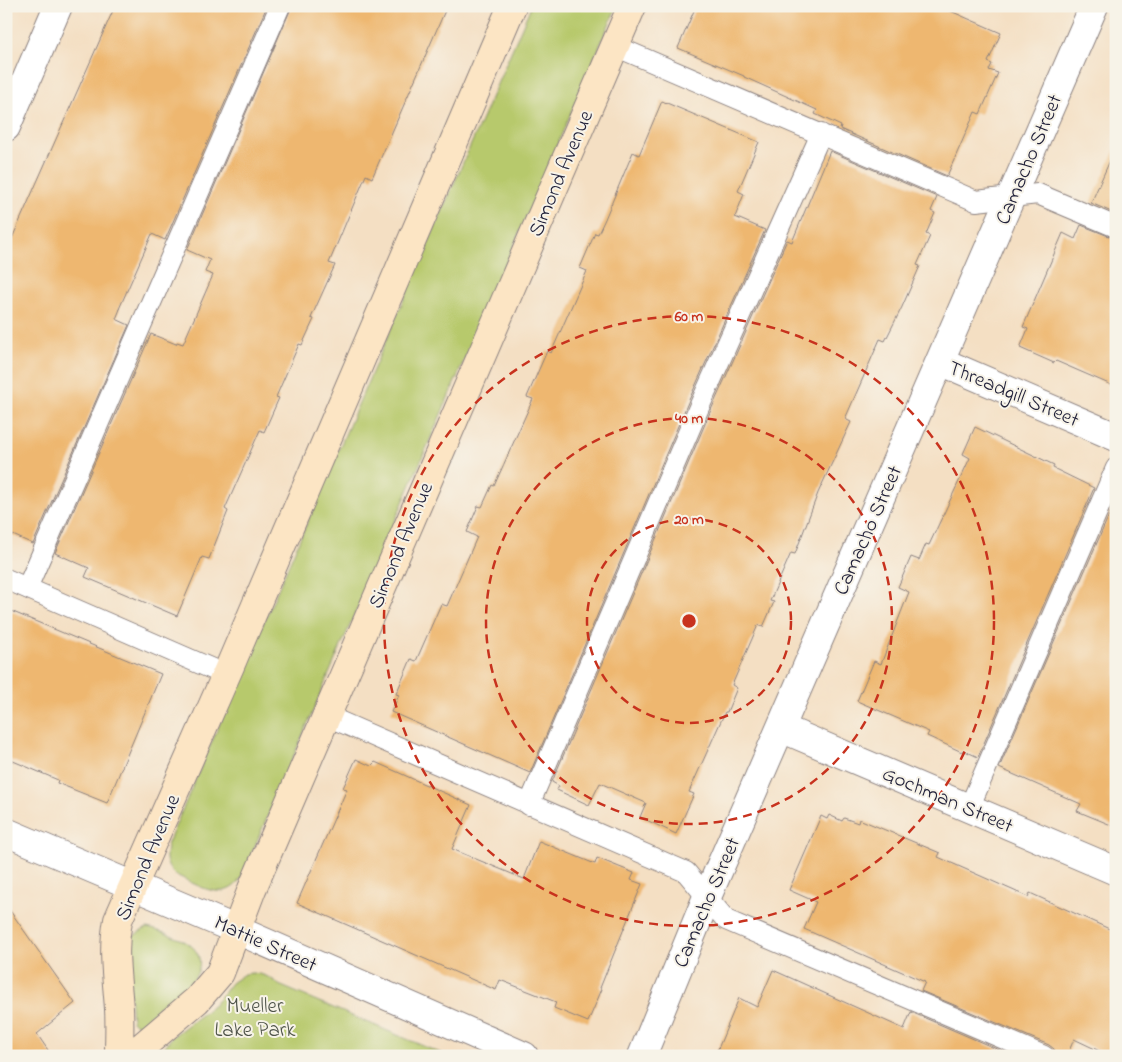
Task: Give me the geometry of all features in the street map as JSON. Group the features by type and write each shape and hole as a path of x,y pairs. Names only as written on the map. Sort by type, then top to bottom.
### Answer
{"street":[{"path":"6,126 58,6"},
{"name":"Simond Avenue","path":"119,1056 119,1010 114,965 114,939 118,920 226,675 512,6"},
{"name":"Simond Avenue","path":"131,1056 197,1000 220,973 327,716 632,6"},
{"name":"Camacho Street","path":"642,1056 707,897 1094,6"},
{"name":"Threadgill Street","path":"940,361 1116,437"},
{"name":"Gochman Street","path":"780,728 1116,871"},
{"name":"Mattie Street","path":"6,832 237,930 524,1056"}],"lane":[{"path":"27,588 280,6"},
{"path":"615,46 976,201 1038,194 1116,228"},
{"path":"529,804 692,423 821,134"},
{"path":"969,808 1116,468"},
{"path":"6,580 226,675"},
{"path":"327,716 686,872 726,920 1044,1056"}],"green space":[{"path":"531,6 617,6 241,878 234,886 226,890 209,890 200,887 174,874 168,867 166,852 168,843"},
{"path":"147,928 180,939 194,949 200,961 197,974 186,988 161,1005 140,1025 132,1021 127,947 131,937"},
{"name":"Mueller Lake Park","path":"252,973 267,976 279,985 447,1056 158,1056 172,1037 214,1005 231,983 244,974"}],"building":[{"path":"115,6 267,6 165,240 152,234 119,309 116,319 129,325 33,544 6,532 6,252"},
{"path":"292,6 447,6 372,178 366,175 329,263 335,265 311,318 314,319 302,345 299,344 276,397 279,398 264,432 260,430 225,509 228,511 209,559 202,557 177,616 85,577 89,568 55,553 151,334 176,344 177,342 183,344 213,275 205,272 210,260 187,250"},
{"path":"696,6 939,6 1001,33 988,62 992,64 989,70 998,73 980,114 975,112 947,176 840,129 841,126 815,114 817,110 678,48"},
{"path":"662,101 759,142 738,191 744,194 735,217 765,230 689,400 530,773 391,712 399,695 396,694 411,659 416,661 441,604 447,606 477,537 467,532 478,506 482,507 492,485 494,486 533,399 527,397 547,351 551,353 587,271 580,268 595,233 598,234 633,152 639,155"},
{"path":"1116,147 1116,214 1091,203"},
{"path":"830,151 937,197 931,211 935,213 926,234 930,236 917,265 920,266 902,307 885,341 880,339 845,419 851,422 818,493 795,554 791,553 770,601 774,602 763,627 758,625 732,685 737,688 689,792 694,794 676,834 640,817 646,803 600,783 589,805 557,790 559,786 552,782 711,410 787,240 792,242"},
{"path":"1081,225 1116,239 1116,387 1056,361 1054,363 1020,348 1028,329 1023,327 1063,233 1075,239"},
{"path":"975,427 1054,465 1053,468 1094,488 978,757 927,736 929,732 857,701 874,661 881,664 909,592 898,587 911,557 919,560 926,544 929,545 970,458 963,454"},
{"path":"1116,499 1116,827 1077,811 1081,804 999,768"},
{"path":"6,609 161,674 107,803 57,783 58,780 6,758"},
{"path":"356,759 371,766 375,762 471,805 452,849 524,879 539,841 595,864 597,858 634,873 631,880 642,884 588,1022 554,1008 556,1002 500,980 496,990 297,903 347,789 343,788"},
{"path":"829,815 842,821 844,818 858,823 859,819 940,853 938,857 1028,897 1030,893 1116,932 1116,1056 1110,1056 1074,1039 1067,1056 1056,1056 1054,1049 1049,1045 921,991 925,982 804,929 816,902 789,890 821,816 827,819"},
{"path":"6,905 75,1003 37,1034 52,1056 6,1056"},
{"path":"773,970 904,1029 911,1012 1013,1056 715,1056 739,998 757,1007"}]}
